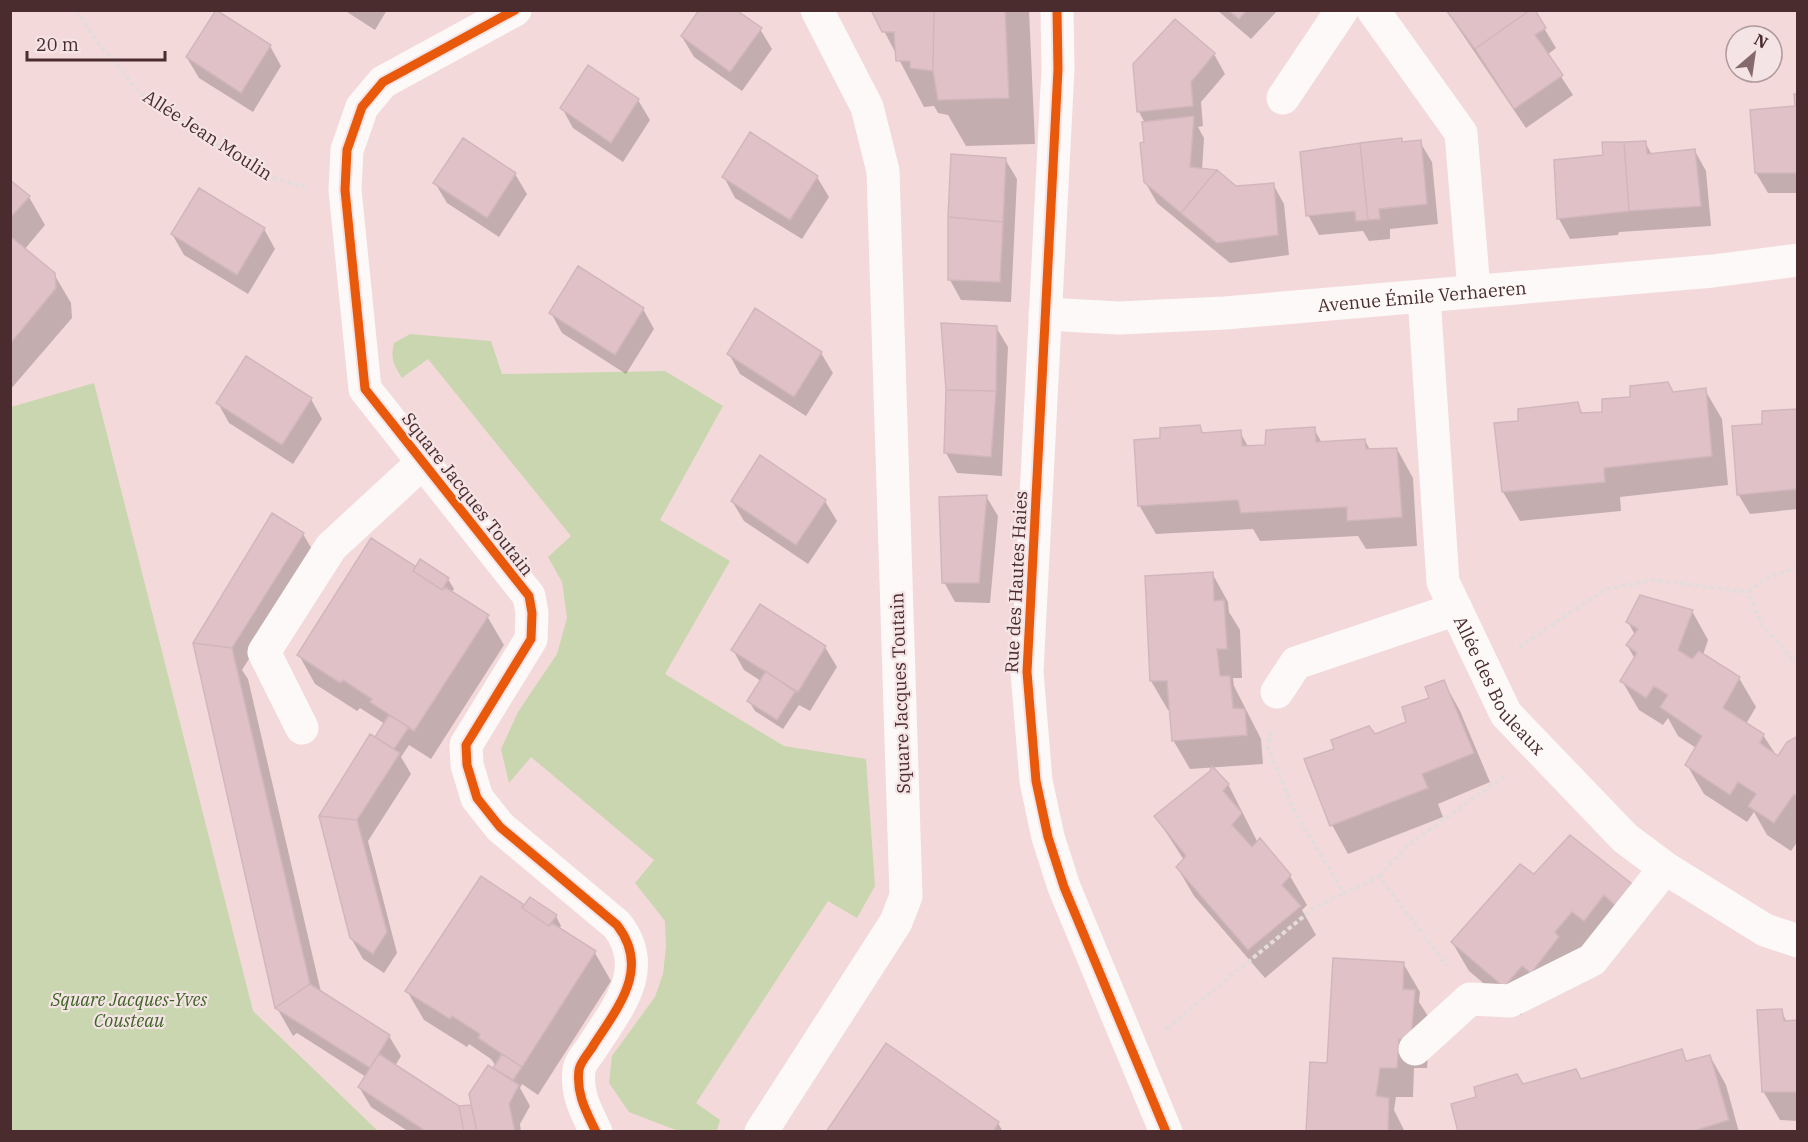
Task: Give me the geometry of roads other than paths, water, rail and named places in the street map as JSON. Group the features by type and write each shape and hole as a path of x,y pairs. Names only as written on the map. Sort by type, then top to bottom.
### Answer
{"street":[{"name":"Square Jacques Toutain","path":"515,10 383,82 362,107 347,150 345,190 365,389 529,596 532,613 531,639 466,745 467,765 477,798 500,827 617,925 626,937 632,961 628,990 579,1067 579,1096 596,1131"},
{"name":"Square Jacques Toutain","path":"761,1131 896,922 906,896 883,171 867,106 817,10"},
{"name":"Rue des Hautes Haies","path":"1057,10 1058,69 1027,672 1036,781 1048,837 1064,887 1166,1131"},
{"path":"1283,98 1342,10"},
{"path":"1373,10 1461,133 1474,290"},
{"name":"Avenue Émile Verhaeren","path":"1045,314 1119,318 1225,313 1713,271 1797,260"},
{"name":"Allée des Bouleaux","path":"1424,297 1443,582 1506,714 1625,838 1665,868 1765,930 1797,941"},
{"path":"302,728 264,652 331,547 423,462"},
{"path":"1277,692 1296,663 1456,609"},
{"path":"1415,1049 1470,999 1510,1001 1592,960 1665,868"}],"park label":[{"name":"Square Jacques-Yves Cousteau","path":"129,1009"}]}
